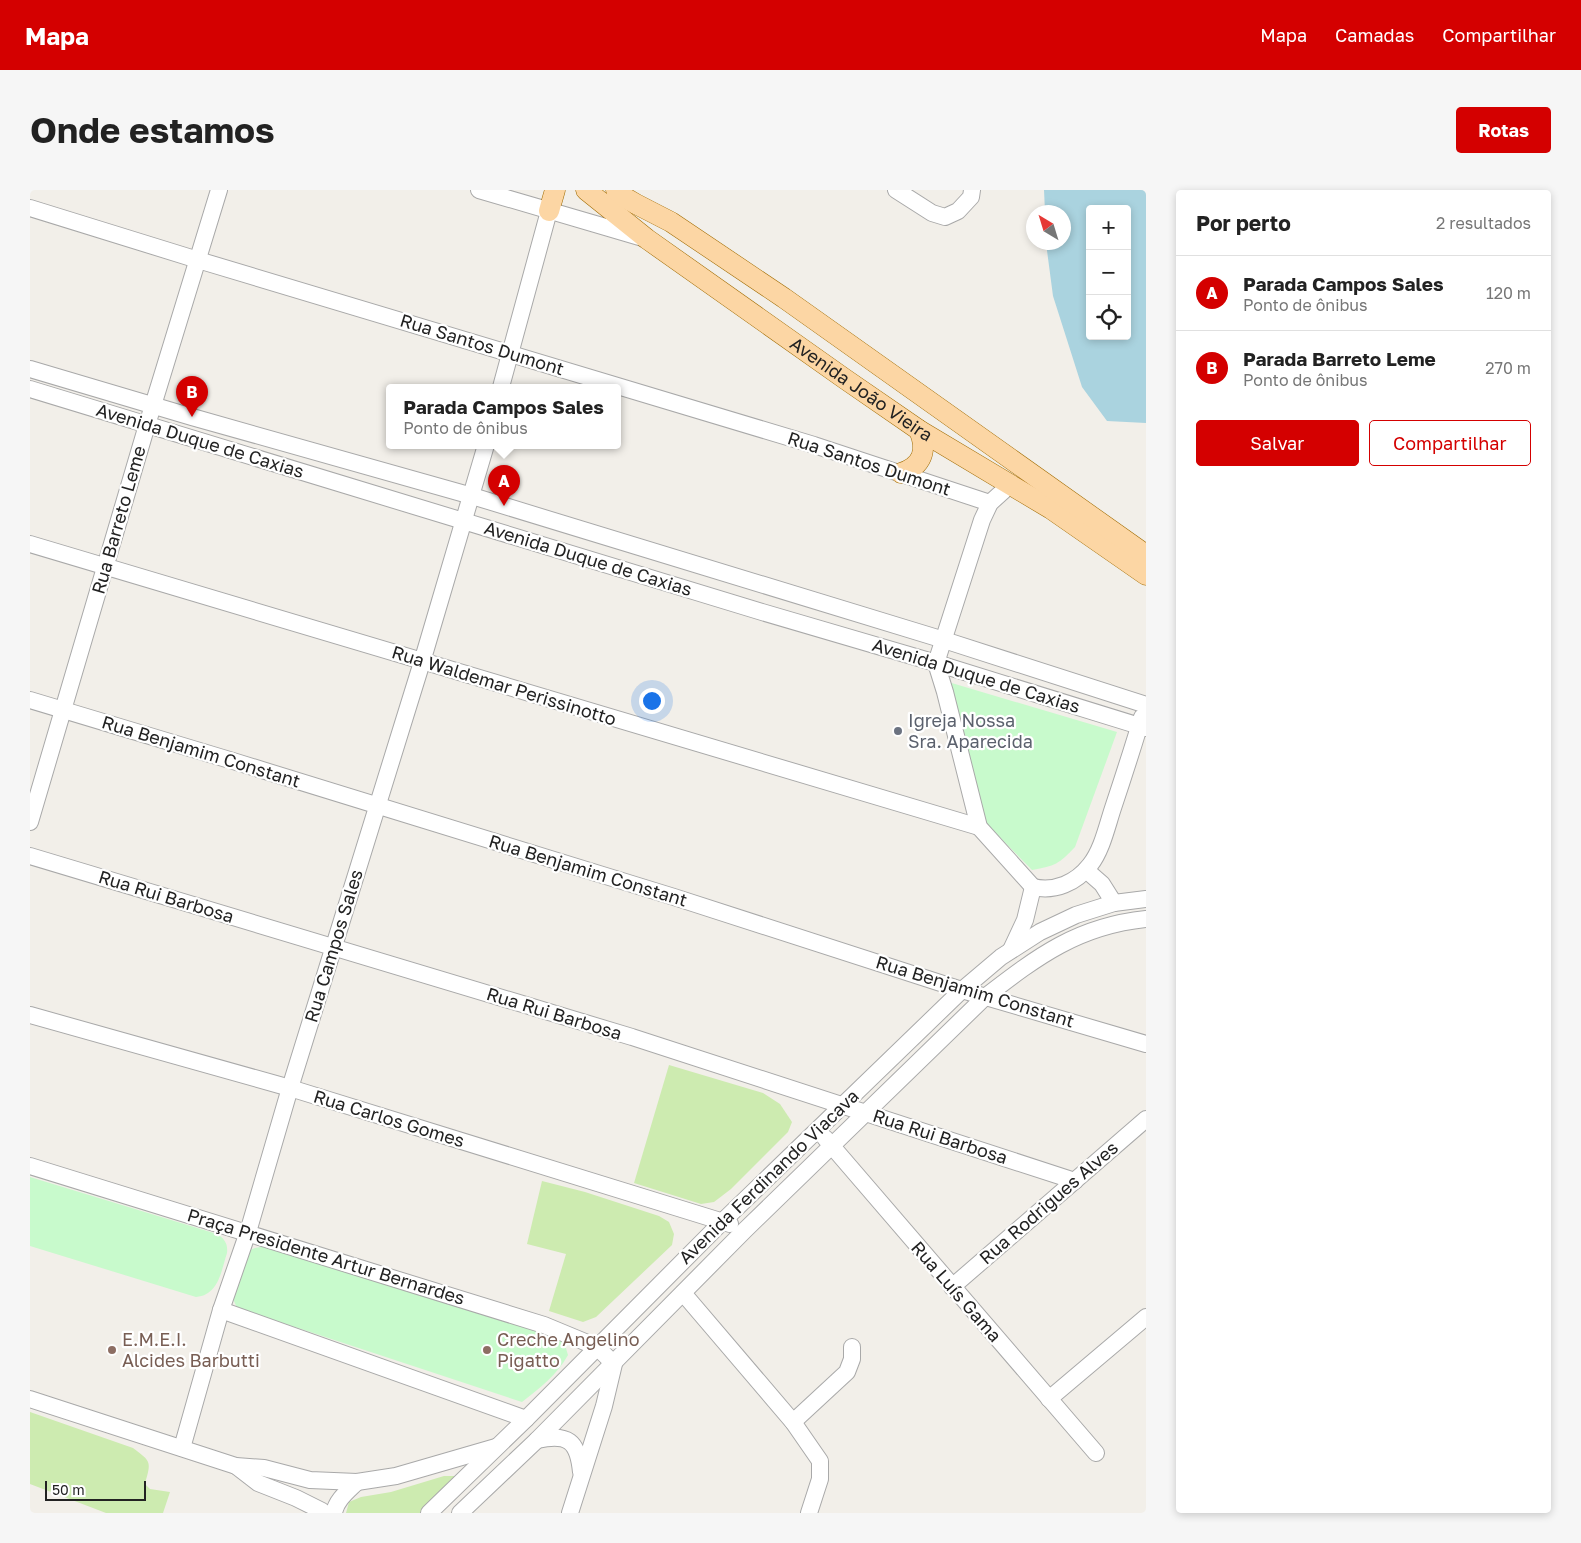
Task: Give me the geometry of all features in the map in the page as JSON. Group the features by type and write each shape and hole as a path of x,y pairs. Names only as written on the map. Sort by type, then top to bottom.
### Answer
{"main road":[{"path":"549,211 555,190"},
{"name":"Avenida João Vieira","path":"586,190 647,239 919,430 1051,509 1146,575"},
{"name":"Avenida João Vieira","path":"616,190 624,197 672,222 784,298 1146,555"},
{"path":"900,473 910,470 917,465 921,458 923,440 919,430"}],"street":[{"name":"Rua Barreto Leme","path":"30,822 147,425 220,190"},
{"path":"479,190 647,239"},
{"path":"896,190 932,213 944,217 958,211 971,196 972,190"},
{"name":"Rua Santos Dumont","path":"30,208 610,384"},
{"path":"503,384 549,211"},
{"name":"Avenida Duque de Caxias","path":"30,369 153,406 472,496 944,640 1146,704"},
{"name":"Rua Santos Dumont","path":"621,387 814,445 990,503"},
{"name":"Avenida Duque de Caxias","path":"30,389 1143,727"},
{"name":"Rua Campos Sales","path":"182,1448 221,1310 248,1232 290,1088 422,662 485,449"},
{"path":"1011,484 990,503 982,520 936,663 979,827 1033,887 1044,890 1061,887 1091,865 1104,836 1143,727 1146,704"},
{"name":"Rua Waldemar Perissinotto","path":"30,544 979,827"},
{"name":"Rua Benjamim Constant","path":"30,700 684,900 962,990 1146,1044"},
{"name":"Rua Rui Barbosa","path":"30,856 632,1037 1075,1180"},
{"path":"1086,870 1102,884 1114,903"},
{"path":"1011,950 1025,920 1033,887"},
{"name":"Avenida Ferdinando Viacava","path":"429,1513 498,1447 722,1222 962,990 1011,950 1040,932 1076,915 1114,903 1146,899"},
{"name":"Avenida Ferdinando Viacava","path":"460,1513 537,1440 745,1230 985,996 1028,964 1062,943 1096,928 1128,920 1146,918"},
{"name":"Rua Carlos Gomes","path":"30,1015 290,1088 745,1230"},
{"name":"Rua Rodrigues Alves","path":"952,1287 1146,1119"},
{"name":"Rua Luís Gama","path":"818,1130 1096,1453"},
{"name":"Praça Presidente Artur Bernardes","path":"30,1166 544,1325 597,1347 614,1364"},
{"path":"683,1292 794,1422 820,1460 820,1479 809,1513"},
{"path":"221,1310 526,1418"},
{"path":"1049,1399 1146,1317"},
{"path":"794,1422 847,1372 852,1359 852,1347"},
{"path":"570,1513 604,1406 614,1364"},
{"path":"30,1399 236,1466 264,1468 310,1480 357,1482 396,1476 498,1447"},
{"path":"537,1440 559,1438 572,1444 578,1450 581,1480"},
{"path":"236,1466 258,1483 296,1498 323,1513"},
{"path":"334,1513 335,1507 340,1500 357,1482"}],"green space":[{"path":"945,681 1117,732 1075,847 1060,861 1032,870 984,821"},
{"path":"669,1065 763,1093 780,1104 792,1122 788,1132 731,1189 714,1202 701,1204 634,1183"},
{"path":"30,1177 217,1234 225,1242 227,1250 218,1281 210,1292 196,1297 30,1246"},
{"path":"542,1181 585,1192 659,1216 669,1222 674,1234 672,1245 596,1317 583,1322 549,1311 566,1254 527,1244"},
{"path":"266,1246 560,1339 565,1345 568,1355 553,1375 522,1402 237,1308 230,1292 241,1254"},
{"path":"30,1412 133,1448 148,1463 149,1467 145,1484 150,1489 170,1492 163,1513 106,1513 30,1484"},
{"path":"444,1476 456,1476 421,1513 346,1513 349,1502 361,1497 391,1492"}],"water":[{"path":"1044,190 1146,190 1146,423 1107,421 1082,387 1053,296 1047,250 1071,250 1071,205 1045,205"}],"place":[{"name":"Parada Barreto Leme","path":"192,417"},
{"name":"Parada Campos Sales","path":"504,506"},
{"name":"Igreja Nossa Sra. Aparecida","path":"898,731"},
{"name":"E.M.E.I. Alcides Barbutti","path":"112,1350"},
{"name":"Creche Angelino Pigatto","path":"487,1350"}]}
